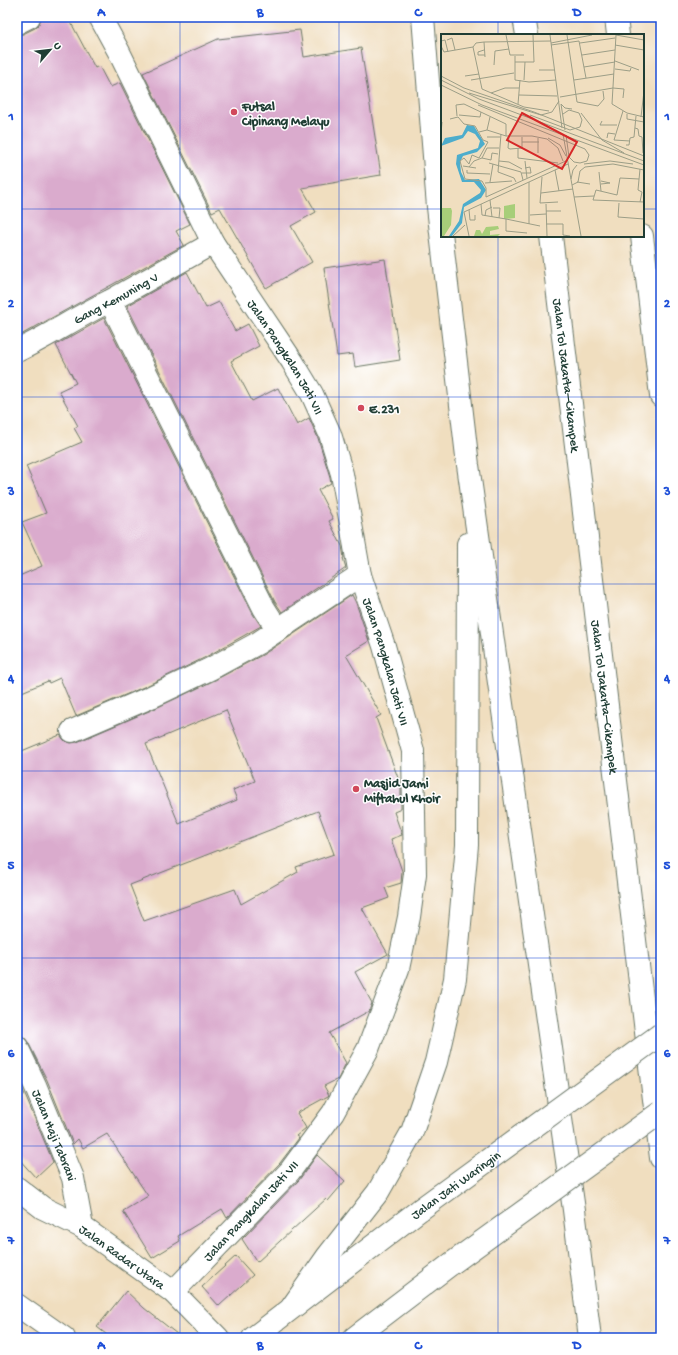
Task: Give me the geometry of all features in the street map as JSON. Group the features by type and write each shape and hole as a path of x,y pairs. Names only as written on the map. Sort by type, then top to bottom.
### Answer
{"main road":[{"path":"17,23 29,17"},
{"name":"Jalan Pangkalan Jati VII","path":"100,17 119,52 212,243 300,374 312,394 330,434 342,474 360,575 384,646 413,751 415,874 409,917 398,969 368,1049 333,1112 290,1171 173,1292"},
{"path":"423,17 441,233"},
{"path":"524,17 526,34"},
{"path":"616,17 618,34"},
{"path":"441,237 468,465 574,1210 590,1338"},
{"name":"Jalan Tol Jakarta–Cikampek","path":"551,237 661,1158"},
{"path":"642,237 661,396"},
{"name":"Gang Kemuning V","path":"17,351 36,342 212,243"},
{"path":"110,301 264,608 278,630"},
{"path":"292,1307 327,1257 378,1192 412,1132 436,1062 455,979 467,845 468,465"},
{"path":"72,731 151,697 210,669 258,643 360,575"},
{"name":"Jalan Jati Waringin","path":"252,1338 421,1209 661,1034"},
{"name":"Jalan Haji Tabrani","path":"17,1047 35,1085 73,1178 82,1228"},
{"path":"354,1338 451,1264 661,1112"},
{"name":"Jalan Radar Utara","path":"17,1188 43,1208 82,1228 173,1292 218,1338"},
{"path":"17,1305 64,1338"}],"building":[{"path":"43,17 68,17 95,68 99,66 110,87 120,83 190,224 176,231 184,245 17,337 17,35 23,34 35,28"},
{"path":"300,30 304,57 361,48 381,175 302,188 316,212 291,226 312,262 266,288 220,208 212,212 143,73 218,39"},
{"path":"385,259 400,360 355,367 353,354 337,356 324,268"},
{"path":"187,272 206,308 219,302 235,331 248,324 259,346 231,361 252,401 278,388 297,425 309,418 318,438 330,477 331,483 318,490 333,519 329,521 342,546 346,568 282,612 275,602 127,306"},
{"path":"104,318 253,614 261,626 204,658 146,686 76,716 60,678 49,683 48,681 17,694 17,577 42,566 22,522 46,513 26,466 82,442 74,428 78,426 59,391 76,383 56,345"},
{"path":"352,595 369,641 346,655 381,715 376,718 401,786 401,809 394,812 402,835 391,839 402,871 401,883 385,888 389,898 362,908 388,954 355,972 372,1003 369,1011 329,1033 346,1063 338,1079 324,1086 329,1095 297,1113 306,1128 296,1136 299,1138 280,1163 227,1218 222,1209 178,1236 180,1241 152,1258 123,1211 148,1196 107,1134 83,1148 78,1139 73,1144 47,1080 28,1042 24,1037 17,1035 17,753 60,735 65,741 71,743 77,742 156,708 215,680 264,654","holes":["226,710 255,781 233,790 237,800 179,824 146,744","318,811 334,854 296,867 298,872 241,904 235,889 144,921 130,885"]},
{"path":"17,1076 53,1162 36,1178 17,1157"},
{"path":"317,1155 345,1181 328,1201 326,1199 257,1262 242,1239 299,1180"},
{"path":"236,1256 253,1275 219,1306 202,1287"},
{"path":"126,1291 144,1308 182,1338 111,1338 97,1327"}],"place":[{"name":"Futsal Cipinang Melayu","path":"234,112"},
{"name":"E.231","path":"361,408"},
{"name":"Masjid Jami Miftahul Khoir","path":"356,789"}]}
